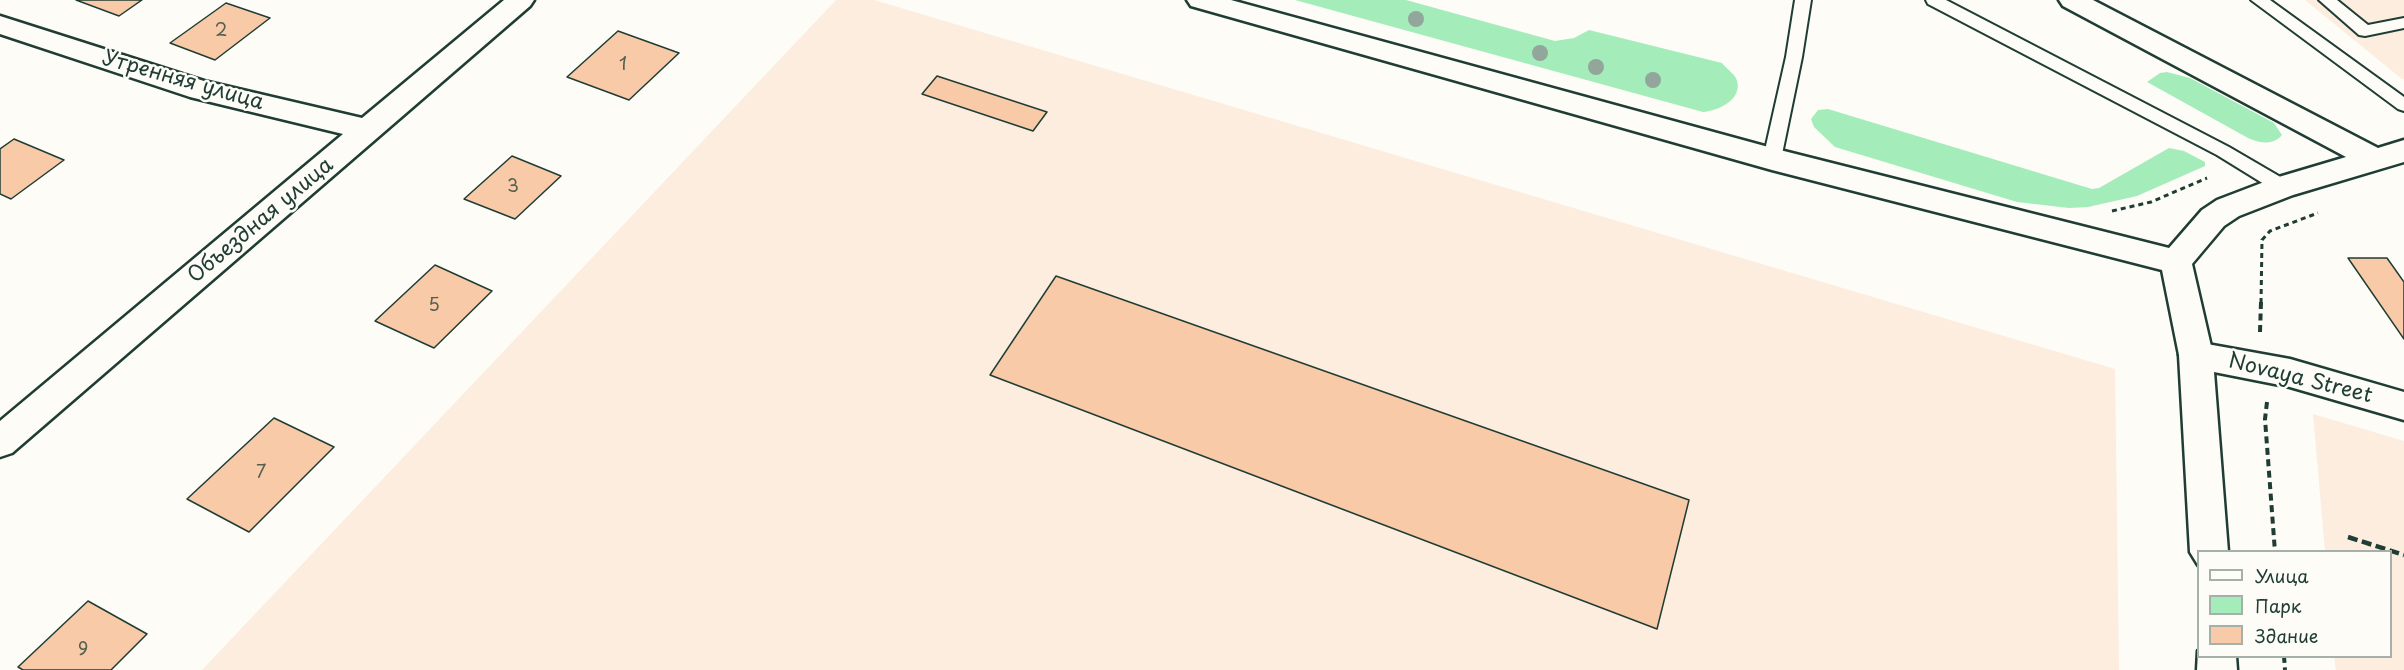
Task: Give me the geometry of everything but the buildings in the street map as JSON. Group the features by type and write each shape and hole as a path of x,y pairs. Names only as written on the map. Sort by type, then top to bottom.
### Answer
{"street":[{"name":"Объездная улица","path":"0,442 521,0"},
{"path":"1200,0 1772,159 2176,262"},
{"path":"2072,0 2374,159"},
{"name":"Утренняя улица","path":"0,24 200,90 368,130"},
{"path":"2176,262 2213,218 2228,208 2283,187 2404,151"},
{"path":"2176,262 2196,355 2209,550"},
{"name":"Novaya Street","path":"2196,355 2290,373 2404,406"}],"lane":[{"path":"1772,159 1794,57 1803,0"},
{"path":"1934,0 2223,151 2283,187"},
{"path":"2259,0 2404,105"},
{"path":"2327,0 2365,31 2404,23"}],"path":[{"path":"2260,334 2262,240 2270,231 2320,212"},
{"path":"2268,392 2265,419 2275,550"}],"shaded area":[{"path":"836,0 874,0 2115,369 2119,670 202,670"},
{"path":"2305,0 2404,0 2404,79 2402,79"},
{"path":"2313,414 2404,441 2404,670 2336,670 2334,658 2392,658 2392,550 2325,550"}],"green space":[{"path":"1295,0 1406,0 1555,41 1574,38 1589,30 1722,63 1736,78 1737,92 1722,106 1703,112"},
{"path":"2167,72 2190,78 2274,123 2282,135 2270,142 2252,140 2147,82 2160,73"},
{"path":"1828,109 2092,189 2099,188 2169,148 2184,151 2205,162 2205,166 2137,196 2088,207 2069,208 2017,202 1835,147 1814,127 1811,119 1818,110"}],"railway":[{"path":"2348,537 2388,550"},
{"path":"2392,551 2404,555"}]}
